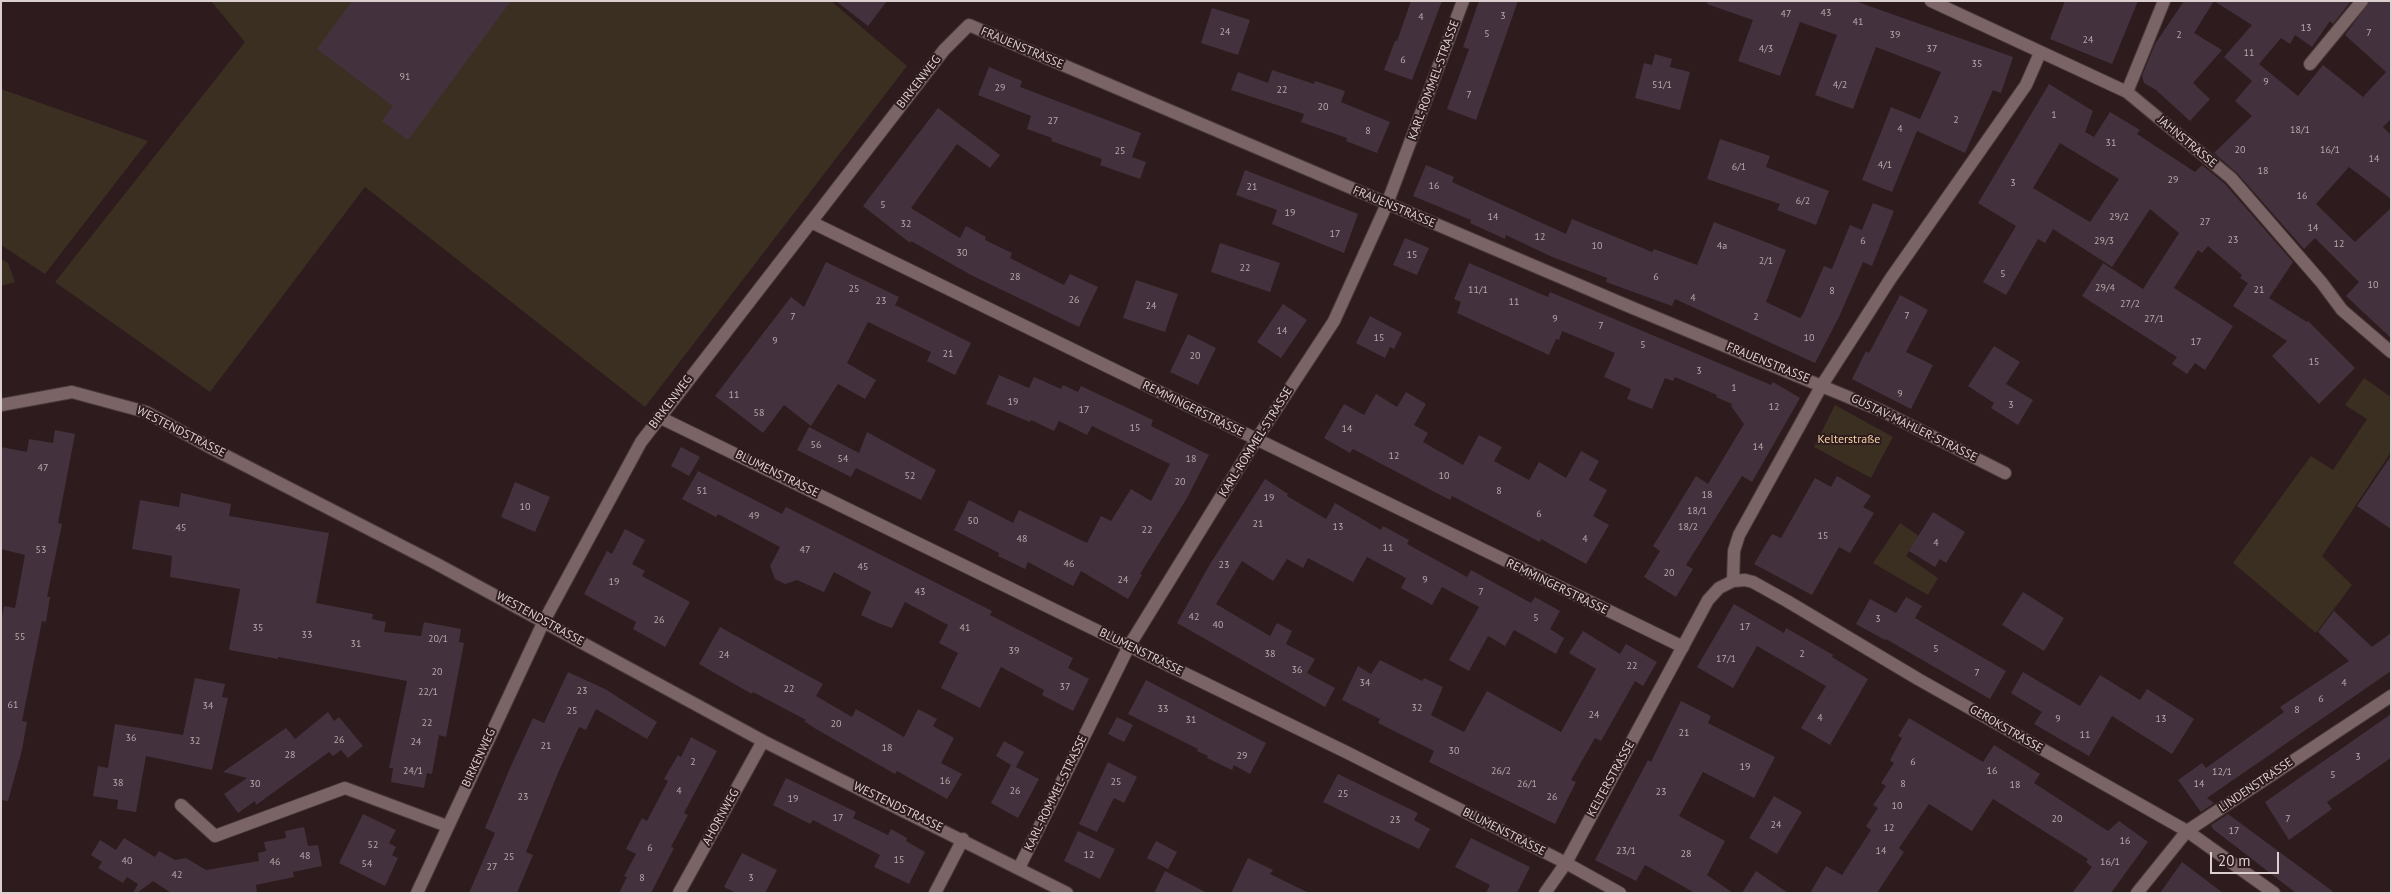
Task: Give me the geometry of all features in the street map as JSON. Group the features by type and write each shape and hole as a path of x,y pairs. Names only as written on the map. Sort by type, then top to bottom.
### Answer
{"street":[{"name":"KARL-ROMMEL-STRASSE","path":"1019,868 1130,646 1256,440 1334,321 1387,204 1463,1"},
{"name":"JAHNSTRASSE","path":"1931,1 2127,92 2231,178 2322,283 2342,310 2391,352"},
{"path":"2127,92 2164,1"},
{"path":"2310,64 2362,1"},
{"name":"FRAUENSTRASSE","path":"969,25 1387,204 1822,386"},
{"name":"BIRKENWEG","path":"418,893 447,826 544,622 641,442 944,50 969,25"},
{"path":"1733,581 1734,551 1739,535 1822,386 1891,278 2026,85 2040,52"},
{"name":"REMMINGERSTRASSE","path":"811,222 1683,647"},
{"name":"GUSTAV-MAHLER-STRASSE","path":"1822,386 1882,411 2005,473"},
{"name":"WESTENDSTRASSE","path":"1,405 6,402 72,392 146,412 213,449 435,562 763,741 963,839 1067,893"},
{"name":"BLUMENSTRASSE","path":"659,417 1130,646 1566,863 1620,893"},
{"name":"KELTERSTRASSE","path":"1545,893 1566,863 1708,600 1719,588 1733,581"},
{"name":"GEROKSTRASSE","path":"1733,581 1753,582 2187,831 2274,893"},
{"name":"LINDENSTRASSE","path":"2137,893 2187,831 2391,696"},
{"name":"AHORNWEG","path":"679,893 763,741"},
{"path":"181,805 215,836 344,788 447,826"},
{"path":"935,893 963,839"}],"green space":[{"path":"211,1 831,1 907,66 645,407 365,187 210,392 55,282 245,42"},
{"path":"1,89 148,141 45,274 1,245"},
{"path":"1,259 8,263 15,282 1,286"},
{"path":"2364,378 2391,397 2391,452 2322,556 2352,585 2316,633 2233,563 2311,456 2333,470 2367,419 2345,405"},
{"name":"Kelterstraße","path":"1835,405 1893,437 1871,478 1814,447"},
{"path":"1900,523 1919,536 1906,556 1938,578 1928,595 1873,563"}],"building":[{"path":"352,1 511,1 408,140 382,121 393,106 317,49"},
{"path":"836,1 887,1 868,26"},
{"path":"1411,1 1442,1 1412,80 1384,70 1395,41 1397,41"},
{"path":"1479,1 1518,1 1476,120 1447,109 1469,49 1463,47"},
{"path":"1708,1 1855,1 2013,57 2001,93 1993,90 1965,153 1917,131 1892,192 1862,180 1891,107 1920,119 1941,72 1876,47 1853,109 1815,95 1837,35 1800,22 1780,76 1738,61 1753,20 1707,4"},
{"path":"2065,1 2138,1 2112,64 2050,39"},
{"path":"2184,1 2214,1 2194,33 2222,50 2193,83 2210,99 2190,121 2156,90 2144,83 2142,76 2155,44"},
{"path":"2214,1 2351,1 2333,24 2330,21 2312,47 2295,35 2290,44 2281,38 2259,64 2298,96 2323,65 2363,97 2386,72 2345,35 2370,1 2391,1 2391,119 2383,127 2391,135 2391,199 2349,167 2316,204 2355,242 2391,208 2391,338 2346,296 2359,282 2315,238 2304,249 2237,173 2214,153 2252,116 2235,101 2252,81 2224,57 2252,25"},
{"path":"1212,8 1250,20 1238,55 1201,43"},
{"path":"1655,54 1672,59 1670,67 1690,72 1680,110 1635,98 1644,63 1652,65"},
{"path":"989,67 1022,81 1020,87 1141,133 1132,157 1146,162 1140,179 1100,165 1102,159 1051,141 1052,138 1027,129 1031,116 978,95"},
{"path":"1272,70 1314,84 1315,81 1345,91 1341,102 1390,122 1377,153 1346,141 1347,138 1301,122 1304,114 1231,90 1238,72 1268,83"},
{"path":"2049,84 2093,111 2085,132 2094,137 2110,112 2140,130 2137,134 2195,172 2202,165 2225,184 2293,262 2269,298 2308,321 2355,368 2319,404 2272,356 2287,341 2233,306 2248,283 2240,278 2242,275 2208,246 2202,253 2198,250 2174,288 2233,326 2205,370 2195,363 2187,374 2172,364 2177,357 2082,296 2103,263 2143,289 2179,233 2150,209 2112,267 2053,229 2045,243 2038,239 2006,295 1983,282 2016,226 1978,203","holes":["2060,143 2119,179 2090,222 2033,188"]},
{"path":"938,108 1000,155 990,168 957,144 911,208 960,238 966,226 986,237 985,240 1012,253 1010,258 1064,285 1070,274 1098,287 1079,327 971,275 911,241 910,243 863,206"},
{"path":"1720,139 1770,156 1766,167 1829,191 1816,225 1777,210 1780,204 1707,179"},
{"path":"1426,165 1454,177 1452,182 1566,234 1572,219 1652,252 1654,249 1697,265 1714,222 1786,250 1766,302 1800,318 1824,266 1832,269 1850,225 1862,230 1873,203 1894,211 1872,266 1863,262 1839,317 1815,363 1675,299 1672,306 1606,282 1607,278 1550,256 1506,235 1505,239 1470,223 1471,220 1413,196"},
{"path":"1245,170 1358,214 1344,253 1272,224 1277,210 1236,195"},
{"path":"1405,238 1429,248 1417,275 1393,265"},
{"path":"1220,243 1280,263 1270,292 1211,272"},
{"path":"826,262 899,297 895,305 971,343 955,375 927,361 931,352 868,322 847,363 876,380 865,399 838,384 811,426 784,405 763,433 715,396 791,297 804,307"},
{"path":"1469,263 1548,297 1550,292 1771,385 1773,382 1800,398 1752,482 1742,476 1686,565 1693,569 1676,597 1644,577 1660,551 1653,546 1696,476 1708,484 1744,424 1731,406 1732,404 1716,397 1717,395 1675,377 1673,381 1665,378 1652,409 1627,399 1631,389 1604,377 1615,353 1562,331 1559,340 1556,339 1549,355 1457,313 1461,302 1454,299"},
{"path":"1136,280 1178,294 1165,332 1123,318"},
{"path":"1900,295 1928,310 1906,352 1933,365 1911,409 1852,379 1866,351 1869,353"},
{"path":"1283,304 1307,320 1281,358 1257,342"},
{"path":"1370,316 1402,333 1394,349 1390,347 1385,358 1356,343"},
{"path":"1188,334 1216,348 1198,385 1170,372"},
{"path":"1994,346 2020,362 2006,384 2033,400 2018,425 1991,408 1994,403 1968,386"},
{"path":"999,375 1029,388 1034,377 1061,389 1063,385 1078,392 1081,386 1153,420 1151,426 1209,455 1187,498 1140,574 1142,575 1128,599 1081,571 1073,586 1028,562 1025,569 998,556 999,553 954,530 969,500 1013,523 1019,510 1087,543 1101,516 1111,521 1131,489 1151,501 1170,464 1092,426 1087,435 1059,421 1054,431 1031,420 1030,422 986,404"},
{"path":"1406,392 1426,404 1414,425 1428,433 1423,442 1463,465 1479,435 1502,447 1494,461 1529,480 1539,462 1566,478 1581,451 1599,461 1589,480 1607,490 1593,516 1609,525 1586,564 1541,539 1540,542 1452,496 1450,500 1353,449 1350,453 1324,438 1344,404 1364,415 1376,394 1397,407"},
{"path":"809,427 859,453 867,432 936,470 921,500 856,468 851,477 797,450"},
{"path":"55,430 75,434 58,523 62,524 47,597 50,597 46,622 42,621 22,721 27,722 22,750 8,801 1,800 1,622 4,606 15,608 25,555 1,549 1,447 27,452 29,439 53,443"},
{"path":"681,447 700,457 689,476 671,466"},
{"path":"2391,456 2391,529 2357,506"},
{"path":"698,471 782,514 786,507 992,611 990,615 1073,658 1068,668 1089,679 1073,711 1042,695 1044,690 1001,667 980,708 941,688 958,653 939,643 948,625 905,602 892,628 878,623 861,615 871,592 834,572 824,592 797,580 785,584 775,579 770,566 780,547 718,514 716,517 682,499"},
{"path":"1837,476 1871,496 1863,507 1874,513 1850,553 1839,547 1812,595 1754,564 1772,534 1781,538 1815,478 1831,487"},
{"path":"1265,479 1288,494 1287,496 1326,519 1335,503 1381,530 1383,526 1409,540 1407,544 1467,577 1471,570 1531,603 1535,597 1560,611 1550,629 1564,638 1556,654 1514,630 1505,646 1488,636 1469,671 1449,660 1479,607 1442,587 1432,605 1401,588 1406,578 1367,557 1353,582 1308,558 1303,568 1287,559 1273,581 1242,561 1216,604 1270,636 1277,623 1292,631 1286,644 1315,659 1307,673 1335,688 1325,707 1177,623 1210,564"},
{"path":"515,482 550,497 535,532 501,517"},
{"path":"181,493 231,504 229,516 329,533 316,603 373,614 372,619 386,622 384,632 421,636 424,622 461,629 459,642 464,643 446,737 439,735 432,774 427,773 424,788 391,782 393,768 389,768 407,681 278,657 278,659 229,650 240,589 170,577 172,556 132,549 140,500 179,507"},
{"path":"1933,512 1965,532 1946,563 1940,559 1935,567 1909,551"},
{"path":"625,529 645,540 632,564 645,571 642,576 690,602 665,647 633,629 636,622 584,594 607,551 612,554"},
{"path":"2023,592 2064,618 2044,651 2002,625"},
{"path":"1906,597 1922,606 1915,618 2006,671 1990,699 1886,639 1856,624 1870,599 1896,613"},
{"path":"1734,604 1784,633 1786,628 1833,655 1832,657 1868,679 1830,745 1801,728 1826,686 1757,646 1733,688 1697,667"},
{"path":"2334,611 2372,647 2391,633 2391,671 2207,798 2214,803 2201,812 2178,780 2202,763 2206,768 2284,712 2280,707 2349,661 2318,632"},
{"path":"720,627 823,684 816,696 852,717 856,709 904,737 918,709 937,719 933,726 954,738 941,763 962,774 947,799 897,771 895,774 816,729 804,721 806,720 753,692 752,694 699,664"},
{"path":"1583,631 1620,654 1626,644 1657,662 1643,686 1635,681 1601,741 1595,738 1571,780 1576,782 1555,824 1429,762 1434,751 1378,723 1380,719 1342,700 1358,666 1371,674 1380,660 1422,681 1424,678 1443,687 1431,715 1464,732 1487,691 1561,732 1596,669 1569,653"},
{"path":"568,672 605,689 657,722 647,739 596,709 586,730 579,727 558,773 526,852 533,855 517,893 469,893 495,833 485,828 510,768 533,718 544,723"},
{"path":"2023,672 2080,706 2100,675 2140,700 2147,689 2194,719 2172,754 2112,716 2089,756 2034,724 2042,712 2011,693"},
{"path":"195,678 225,684 222,697 228,698 212,770 146,756 136,812 117,809 118,800 93,796 98,766 108,768 115,724 183,735"},
{"path":"1146,680 1266,743 1250,774 1234,765 1232,770 1207,758 1208,756 1197,751 1198,749 1128,714"},
{"path":"1681,701 1711,716 1708,723 1775,757 1754,798 1703,772 1679,816 1725,841 1707,875 1733,893 1695,893 1645,865 1636,881 1595,860 1648,760 1651,762"},
{"path":"328,712 334,721 339,717 363,746 348,758 341,750 333,756 329,752 256,805 255,801 238,813 224,794 247,778 223,772 286,728 295,739"},
{"path":"2391,714 2391,758 2327,802 2332,809 2289,840 2265,802"},
{"path":"1117,717 1133,725 1124,742 1108,734"},
{"path":"1909,718 1983,762 1994,745 2040,774 2034,783 2108,831 2119,821 2148,842 2111,893 2072,893 2092,867 2086,862 2088,859 1993,799 1972,831 1929,804 1899,848 1904,852 1877,893 1810,893 1826,866 1842,875 1871,830 1866,826 1878,808 1873,805 1886,786 1881,783 1894,763 1890,760 1902,738 1898,736"},
{"path":"691,737 717,751 684,813 688,815 671,847 674,848 651,893 619,893 627,877 624,876 636,854 626,849 642,818 647,821 668,781 664,779 678,755 681,757"},
{"path":"1004,741 1024,752 1016,767 1039,779 1018,818 991,803 1011,765 996,756"},
{"path":"1108,762 1137,777 1124,803 1114,798 1097,832 1079,824"},
{"path":"1338,774 1418,813 1414,820 1430,829 1419,849 1323,802"},
{"path":"786,778 856,812 853,818 888,835 891,829 907,838 906,841 925,852 909,884 874,867 880,855 813,820 810,824 773,805"},
{"path":"1774,796 1802,812 1777,854 1749,838"},
{"path":"363,814 396,830 389,843 396,847 392,855 398,858 385,886 339,863"},
{"path":"2228,814 2335,893 2296,893 2213,829 2211,825"},
{"path":"304,827 308,846 318,845 322,866 293,872 294,877 256,885 257,893 171,893 153,881 137,893 133,893 138,884 127,877 123,883 98,868 102,862 91,855 100,840 116,850 124,838 155,857 159,851 175,860 186,858 206,870 259,861 258,853 266,851 264,842 286,838 285,831"},
{"path":"1078,831 1115,849 1100,879 1064,861"},
{"path":"1471,838 1530,867 1517,893 1486,893 1490,885 1455,867"},
{"path":"1156,841 1177,852 1168,869 1147,858"},
{"path":"742,853 777,870 765,893 736,893 724,887"},
{"path":"1248,858 1273,870 1270,874 1309,893 1231,893"},
{"path":"2182,862 2223,893 2160,893"},
{"path":"1165,871 1207,893 1154,893"},
{"path":"1756,871 1788,893 1742,893"}]}
